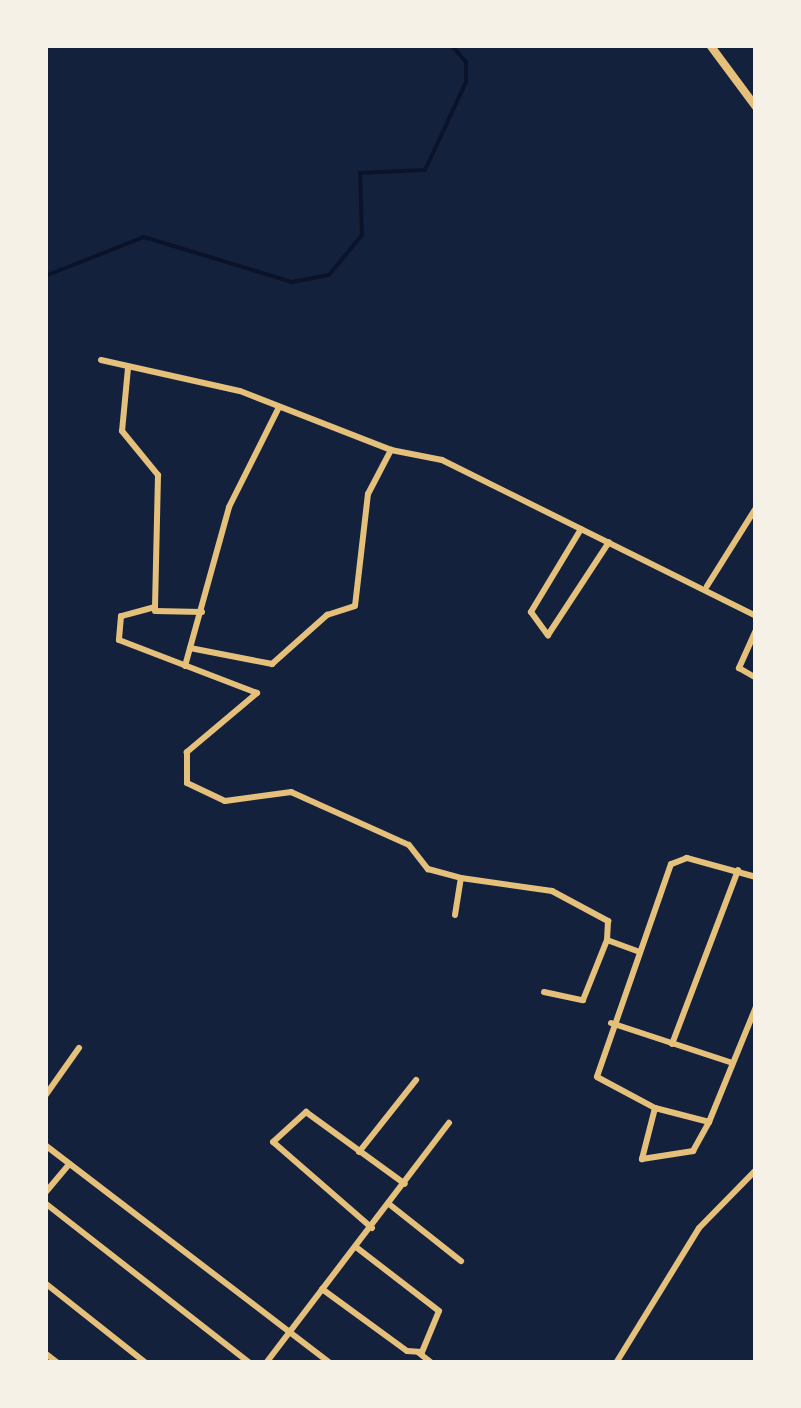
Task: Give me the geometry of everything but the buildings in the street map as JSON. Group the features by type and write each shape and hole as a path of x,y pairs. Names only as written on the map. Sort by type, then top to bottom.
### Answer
{"street":[{"path":"710,45 756,107"},
{"path":"101,360 240,391 278,409 392,450 442,460 707,586 756,616"},
{"path":"128,368 122,430 158,475 155,611"},
{"path":"185,666 231,503 278,409"},
{"path":"190,648 272,664 327,615 356,606 368,494 392,450"},
{"path":"707,586 756,508"},
{"path":"581,529 531,612 548,634 609,542"},
{"path":"202,612 155,611 121,616 119,640 256,693 187,752 184,772 196,790 225,800 291,792 409,845 428,870 552,891 607,920 607,940 583,1000 544,992"},
{"path":"756,630 740,668 756,678"},
{"path":"709,1122 655,1108 597,1076 611,1024 671,864 687,858 756,877"},
{"path":"672,1044 738,870"},
{"path":"454,915 461,878"},
{"path":"607,940 637,952"},
{"path":"655,1108 642,1159 693,1151 709,1122 756,1007"},
{"path":"611,1024 734,1063"},
{"path":"45,1096 79,1048"},
{"path":"359,1152 416,1080"},
{"path":"372,1228 271,1147 303,1111 405,1184"},
{"path":"266,1363 450,1123"},
{"path":"45,1145 330,1363"},
{"path":"45,1193 70,1164"},
{"path":"616,1363 699,1228 756,1170"},
{"path":"45,1202 250,1363"},
{"path":"388,1204 462,1261"},
{"path":"356,1247 439,1311 419,1353"},
{"path":"45,1283 146,1363"},
{"path":"322,1289 432,1363"},
{"path":"45,1353 58,1363"}],"waterway":[{"path":"45,276 144,237 292,282 329,275 362,235 360,173 425,170 466,82 466,62 451,45"},
{"path":"45,817 45,881"}]}
